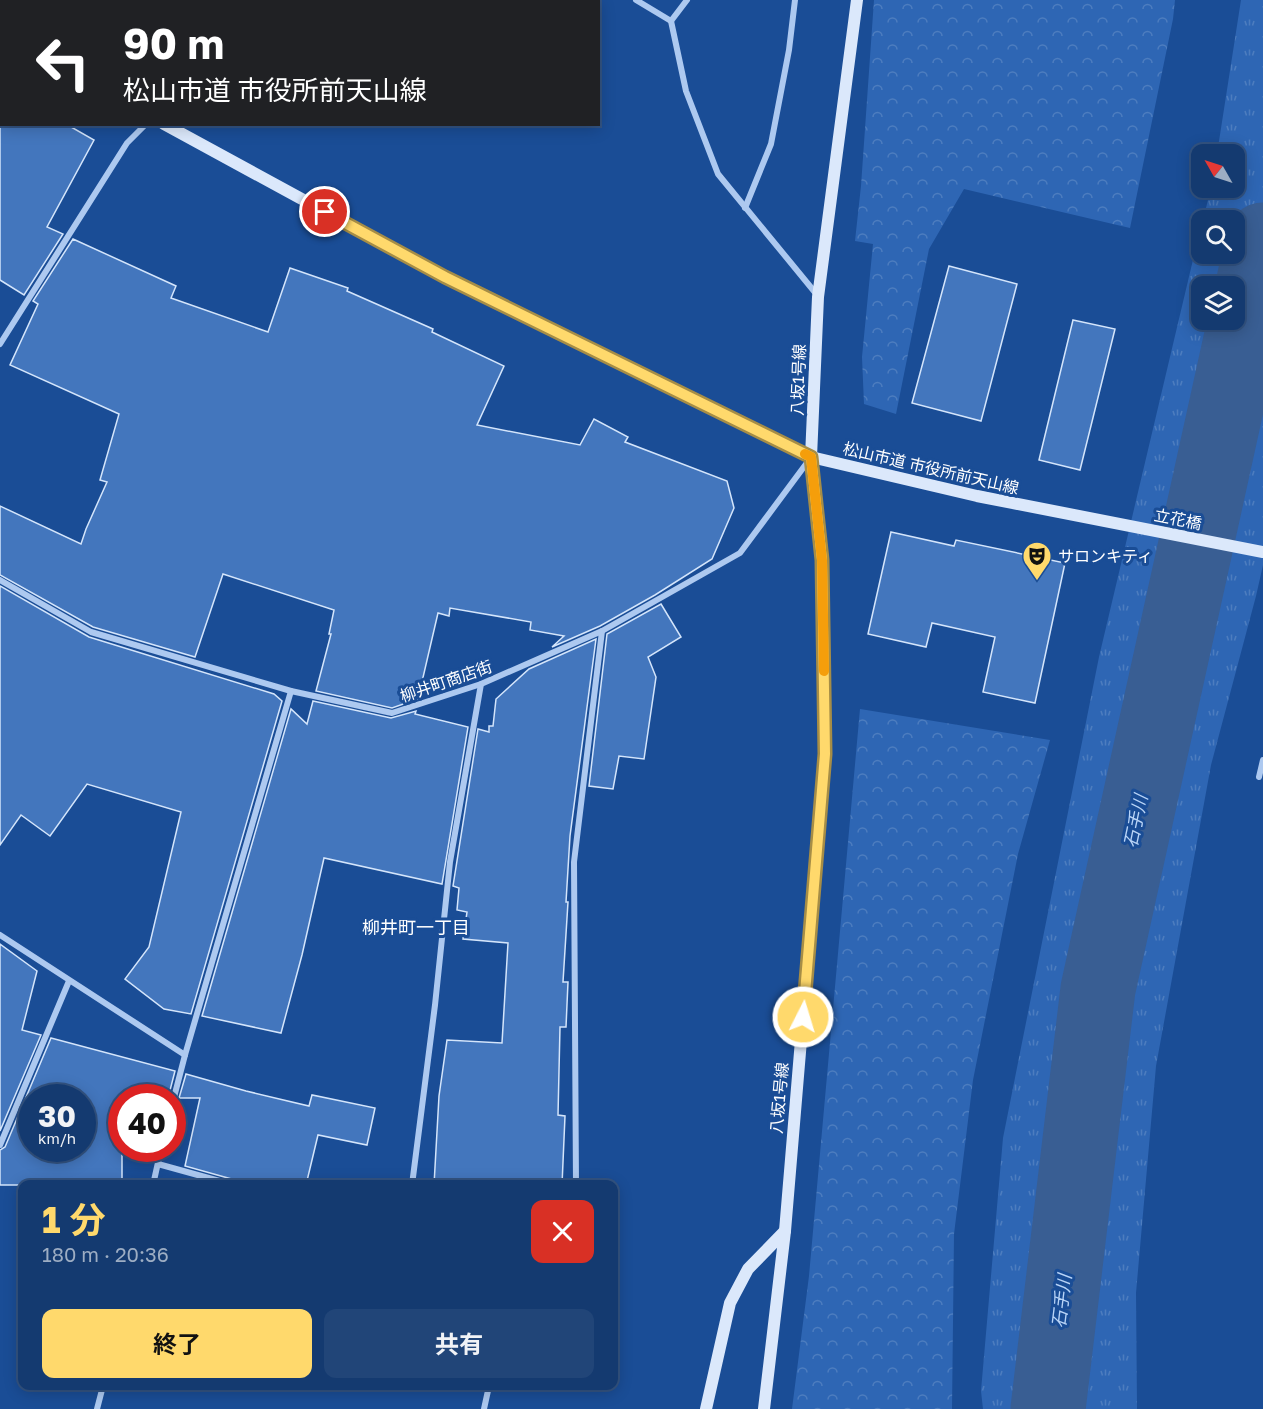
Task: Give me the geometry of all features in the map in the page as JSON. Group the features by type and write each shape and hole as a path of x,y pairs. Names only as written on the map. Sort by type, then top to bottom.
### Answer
{"street":[{"path":"636,0 670,21 686,91 718,174 818,297"},
{"path":"670,21 687,0"},
{"path":"745,208 771,144 789,50 795,0"},
{"name":"八坂1号線","path":"764,1409 785,1231 825,754 822,560 811,457 818,297 857,0"},
{"path":"0,344 127,143 144,126"},
{"name":"松山市道 市役所前天山線","path":"168,126 445,277 811,457 977,496 1088,519"},
{"name":"柳井町商店街","path":"0,580 90,632 291,691 392,713 481,684 602,631 740,553 811,457"},
{"name":"立花橋","path":"1088,519 1263,552"},
{"path":"576,1180 574,862 602,631"},
{"path":"413,1180 450,862 481,684"},
{"path":"177,1084 291,691"},
{"path":"1259,777 1263,760"},
{"path":"0,935 185,1055"},
{"path":"0,1145 69,981"},
{"path":"154,1180 158,1164 216,1180"},
{"path":"706,1409 730,1303 748,1269 785,1231"},
{"path":"97,1409 102,1390"},
{"path":"484,1409 488,1390"}],"green space":[{"path":"874,0 1175,0 1130,228 964,189 929,249 896,414 864,404 862,357 873,244 855,241"},
{"path":"1241,0 1263,0 1263,565 1211,765 1156,1066 1136,1293 1137,1409 983,1409 981,1391 1003,1138 1099,657 1192,264 1245,264 1245,210 1206,210 1208,198 1245,198 1245,144 1219,144"},
{"path":"860,709 1050,740 1018,854 973,1080 954,1234 952,1409 792,1409 809,1276"}],"building":[{"path":"0,126 70,126 94,140 47,227 63,234 24,295 0,280"},
{"path":"73,239 176,286 171,298 268,332 290,268 348,288 347,291 433,329 432,332 504,366 477,425 580,445 594,419 628,437 625,442 727,481 734,508 712,559 600,626 552,647 564,636 530,630 531,622 450,608 449,616 438,613 418,699 392,708 316,691 331,634 329,634 334,610 223,574 195,657 93,627 0,575 0,506 81,544 107,482 100,480 119,414 10,365 38,304 33,301"},
{"path":"949,266 1017,284 981,421 912,403"},
{"path":"1073,320 1115,329 1080,470 1039,460"},
{"path":"891,532 954,546 956,540 1065,563 1035,703 983,692 995,637 932,623 926,647 868,634"},
{"path":"0,586 89,637 274,694 282,701 191,1014 164,1009 125,979 149,947 181,812 87,784 50,836 21,815 0,845"},
{"path":"661,604 681,637 648,657 656,677 644,759 619,756 613,789 589,786 607,634"},
{"path":"596,639 570,836 563,982 568,982 566,1027 560,1027 558,1115 565,1116 562,1180 434,1180 439,1096 447,1040 502,1043 508,943 463,939 467,912 457,910 459,888 453,886 478,729 489,732 489,726 493,726 496,699 529,669"},
{"path":"313,701 391,718 416,711 415,714 468,727 442,884 324,858 281,1033 202,1016 291,709 307,724"},
{"path":"0,944 37,971 22,1030 41,1035 20,1084 18,1084 0,1131"},
{"path":"51,1038 175,1071 172,1084 108,1084 108,1162 122,1162 122,1180 18,1180 18,1185 0,1185 0,1150 5,1147 18,1116 18,1162 96,1162 96,1084 32,1084"},
{"path":"186,1074 309,1106 312,1095 375,1108 367,1145 318,1135 307,1180 235,1180 185,1166 200,1098 186,1098 186,1084 183,1084"}],"waterway":[{"name":"石手川","path":"1048,1409 1098,989 1263,240"}],"slow traffic":[{"path":"805,454 811,457 822,560 824,671"}],"place":[{"name":"サロンキティ","path":"1037,582"}],"district":[{"name":"柳井町一丁目","path":"416,927"}],"route":[{"path":"325,212 445,277 811,457 822,560 825,754 803,1017"}]}
